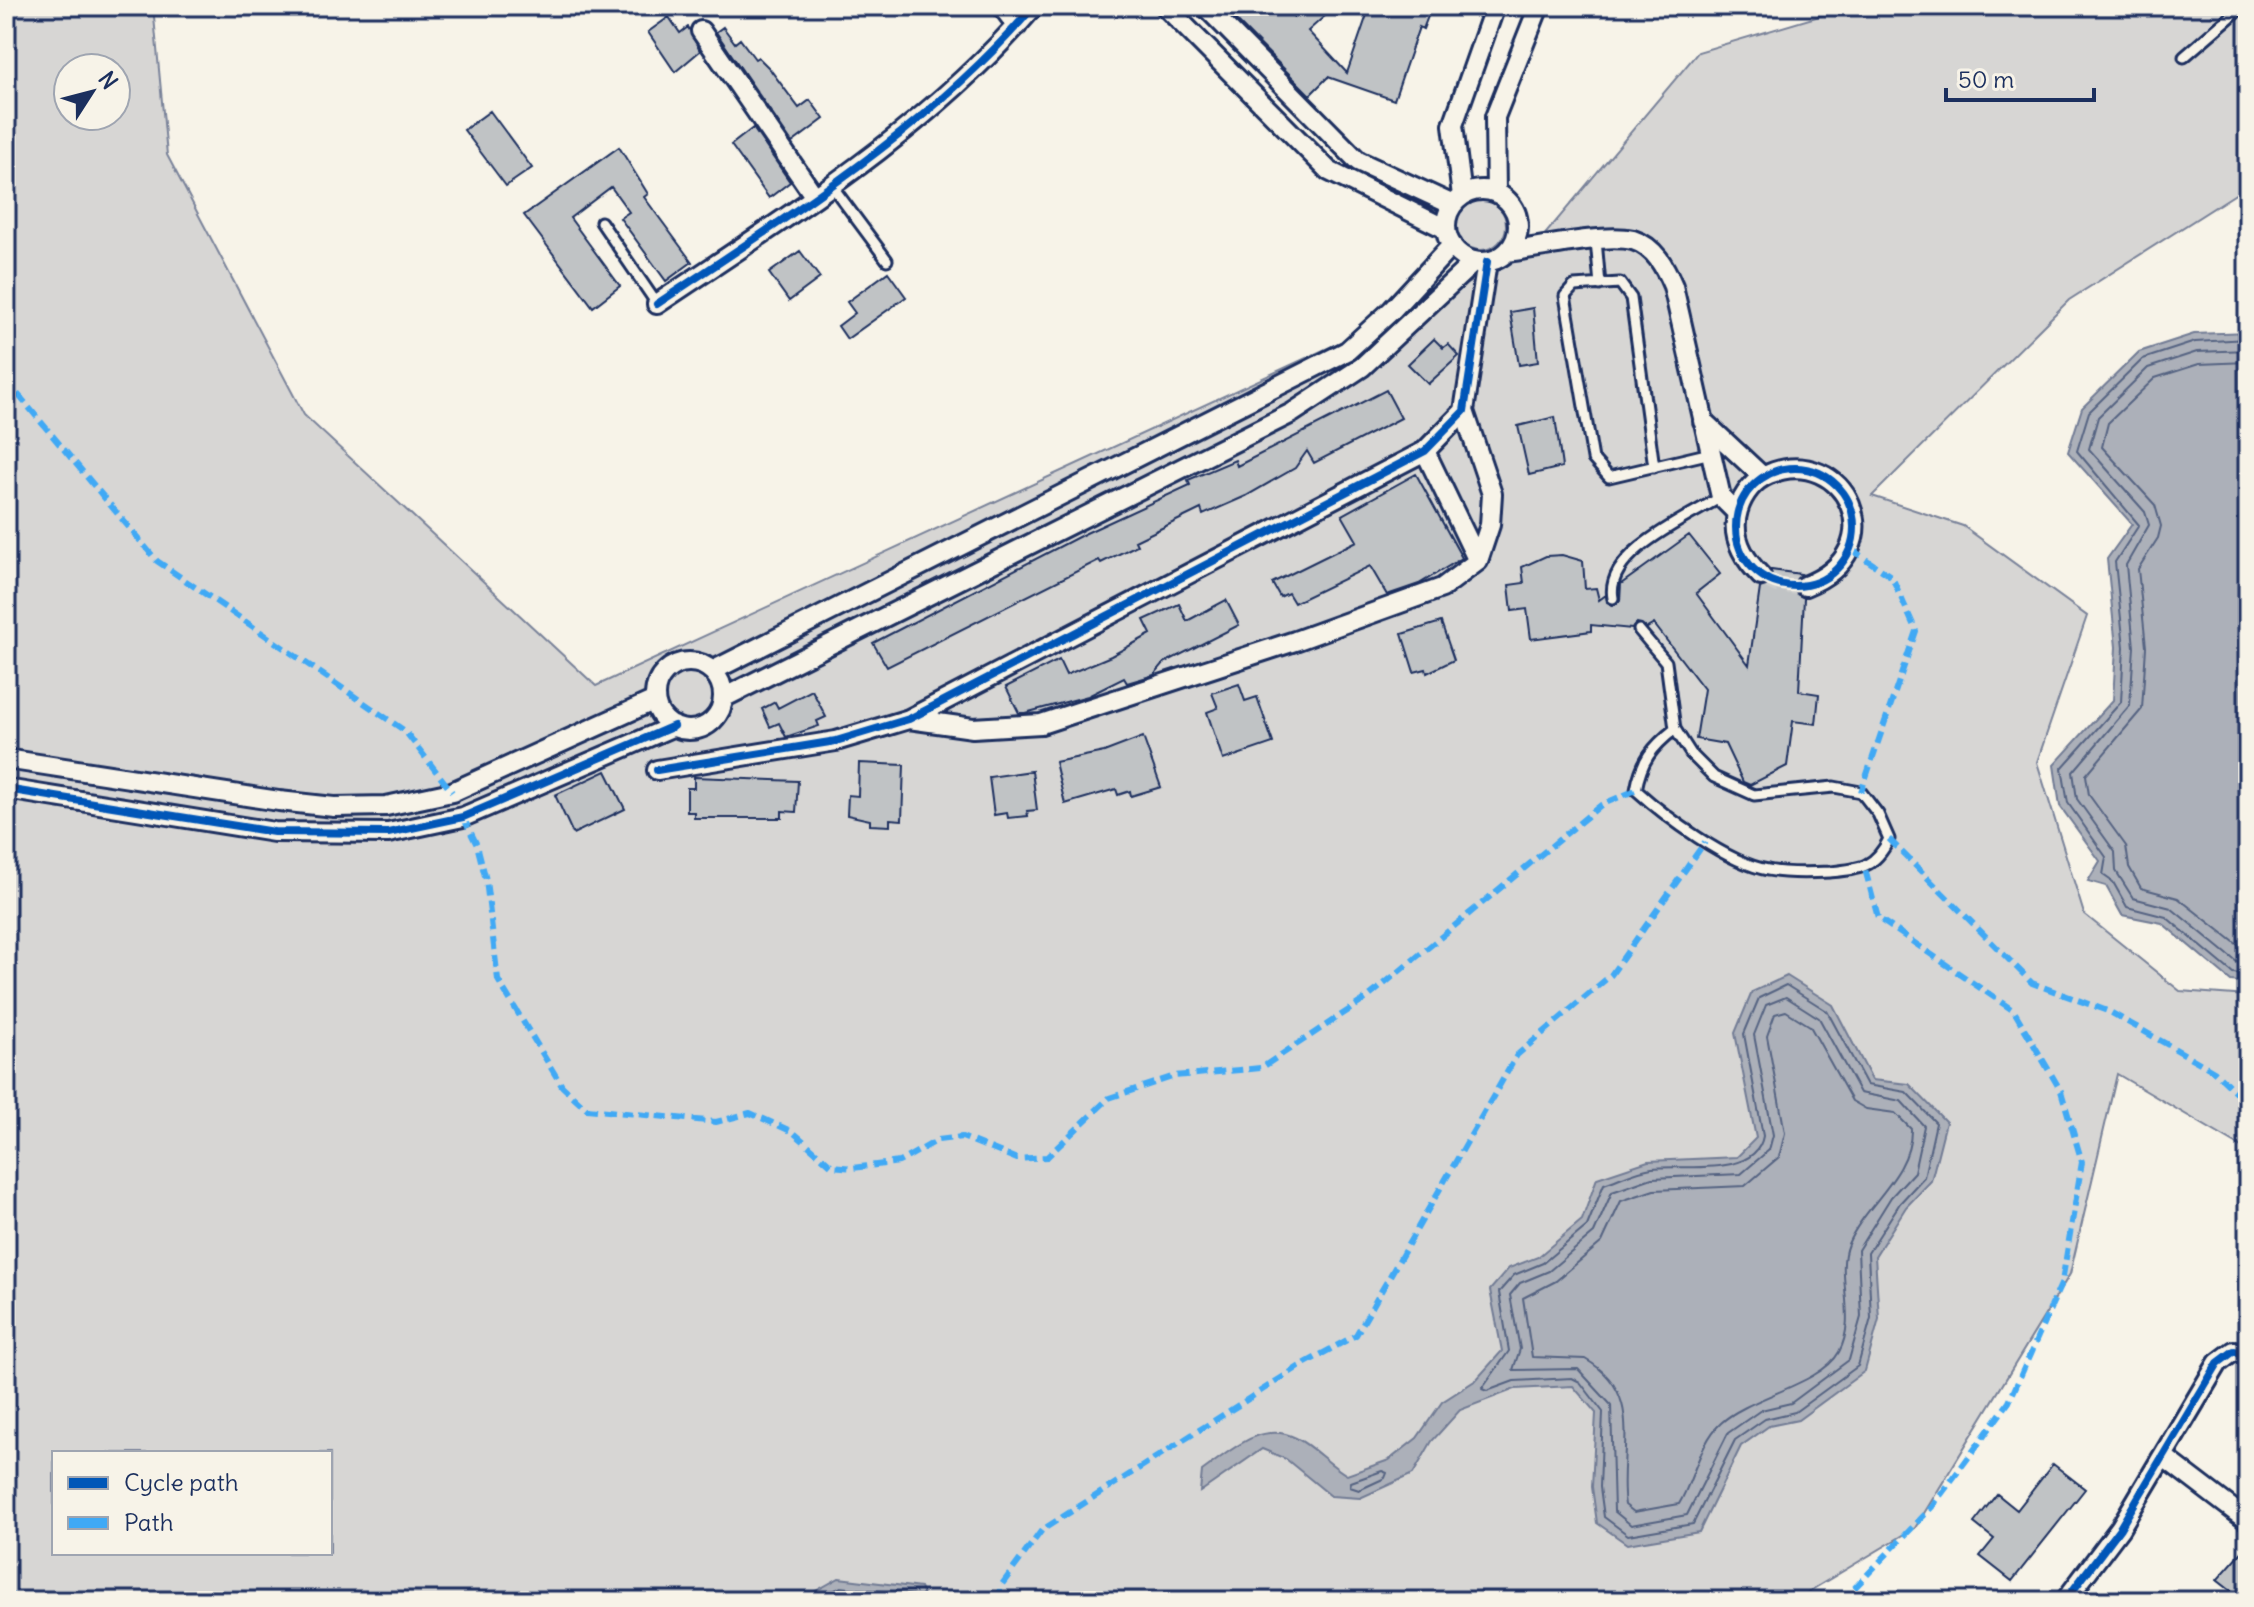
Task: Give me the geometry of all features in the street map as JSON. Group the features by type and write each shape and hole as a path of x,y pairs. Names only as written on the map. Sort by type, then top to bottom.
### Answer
{"street":[{"path":"1002,6 1017,26"},
{"path":"657,304 832,186 925,117 1034,6"},
{"path":"1165,6 1329,171 1449,237 1464,257 1481,262"},
{"path":"1205,6 1358,161 1458,201 1480,191 1496,193 1506,199 1518,220 1514,243 1507,252"},
{"path":"712,671 1347,351 1392,310 1449,237 1458,201 1453,125 1495,6"},
{"path":"1496,193 1495,117 1539,6"},
{"path":"701,31 815,197"},
{"path":"723,698 1292,413 1362,367 1481,262 1507,252 1596,240 1632,240 1656,255 1665,266 1673,286 1721,497 1737,513"},
{"path":"909,719 973,728 1041,724 1295,641 1442,588 1478,561 1490,525 1492,494 1464,411 1481,262"},
{"path":"657,770 836,741 909,719 1425,451 1464,411"},
{"path":"1703,421 1763,477"},
{"path":"1425,451 1478,561"},
{"path":"1761,576 1740,548 1737,513 1751,486 1763,477 1783,468 1814,472 1841,489 1851,507 1855,528 1851,549 1841,565 1828,577 1805,586"},
{"path":"694,662 712,671 722,688 723,698 721,709 706,726 696,730 674,726 658,711 655,700 659,680 674,665 694,662"},
{"path":"6,759 334,807 386,806 452,792 655,700"},
{"path":"6,789 274,832 388,833 463,817 674,726"},
{"path":"452,792 463,817"},
{"path":"2065,1601 2120,1528 2218,1363 2234,1351 2248,1354"},
{"path":"2164,1457 2248,1521"}],"lane":[{"path":"2184,57 2243,6"},
{"path":"832,186 887,260"},
{"path":"601,222 657,304"},
{"path":"1596,240 1600,285"},
{"path":"1654,467 1631,298 1620,283 1574,286 1565,296 1593,459 1609,477 1654,467 1733,447"},
{"path":"1613,598 1611,587 1614,575 1630,553 1721,497"},
{"path":"1639,630 1666,662 1675,729 1691,754 1714,777 1754,795 1834,787 1861,792 1878,814 1889,839 1880,857 1865,869 1811,873 1766,870 1705,842 1636,790 1640,766 1654,746 1675,729"}],"shaded area":[{"path":"6,6 153,6 167,155 304,415 596,686 1527,256 1698,52 1853,6 2248,6 2248,186 2069,300 1872,496 1963,526 2087,616 2037,762 2084,914 2180,991 2248,996 2248,1151 2117,1074 2070,1274 1915,1528 1793,1601 6,1601"},
{"path":"1481,200 1498,208 1506,225 1498,242 1481,250 1464,242 1456,225 1464,208"}],"water":[{"path":"2248,332 2248,983 2231,981 2162,923 2122,915 2106,886 2088,881 2100,861 2060,806 2054,765 2113,700 2116,647 2107,559 2132,524 2068,452 2082,408 2139,352 2194,334"},
{"path":"1787,976 1833,1005 1872,1080 1909,1084 1946,1122 1931,1181 1906,1207 1875,1256 1879,1319 1865,1371 1798,1420 1769,1426 1741,1446 1699,1532 1627,1544 1597,1523 1592,1487 1596,1413 1573,1386 1515,1389 1460,1410 1432,1441 1413,1474 1360,1498 1331,1496 1286,1459 1262,1449 1200,1492 1202,1471 1234,1447 1270,1433 1283,1433 1296,1438 1347,1475 1389,1460 1417,1438 1442,1402 1476,1380 1502,1351 1490,1290 1509,1268 1538,1257 1582,1220 1597,1178 1648,1161 1737,1157 1756,1138 1735,1033 1752,992"},
{"path":"839,1578 920,1588 925,1601 798,1601"}],"building":[{"path":"1222,6 1284,6 1294,17 1307,6 1336,6 1308,31 1347,73 1370,6 1432,6 1423,29 1419,27 1394,100 1328,77 1310,95"},
{"path":"669,17 680,33 688,27 700,51 675,72 648,32"},
{"path":"723,27 735,43 740,39 755,59 758,57 769,68 799,108 810,100 824,119 792,143 716,32"},
{"path":"490,111 532,168 506,186 464,130"},
{"path":"753,128 790,182 769,198 731,145"},
{"path":"619,147 648,194 644,197 692,262 666,281 620,218 629,212 611,187 570,218 620,286 593,307 524,215"},
{"path":"800,251 820,278 789,301 769,273"},
{"path":"888,272 906,297 847,339 838,326 855,313 847,302"},
{"path":"1533,308 1538,362 1519,365 1510,312"},
{"path":"1434,339 1443,348 1448,344 1459,356 1428,384 1408,364"},
{"path":"1386,390 1401,418 1314,463 1307,451 1295,468 1246,496 1203,515 1201,509 1135,541 1137,545 1101,563 1099,560 887,667 873,643 1084,534 1190,485 1188,480 1235,460 1237,466"},
{"path":"1555,417 1562,467 1529,475 1518,426"},
{"path":"1416,474 1462,558 1419,584 1387,595 1370,566 1294,603 1288,593 1280,597 1272,583 1357,541 1342,515"},
{"path":"1689,535 1720,574 1696,593 1749,665 1760,588 1770,584 1771,570 1801,574 1793,585 1795,593 1804,598 1799,691 1819,694 1816,724 1793,721 1787,766 1750,785 1743,782 1725,744 1696,739 1704,689 1654,624 1647,628 1637,623 1632,629 1591,625 1591,631 1531,639 1527,609 1512,611 1509,585 1524,583 1522,567 1546,556 1562,555 1583,561 1585,589 1596,588 1599,600 1606,595 1607,602 1613,605 1620,601 1621,584"},
{"path":"1226,600 1239,625 1164,663 1154,675 1127,683 1124,678 1088,696 1025,713 1019,713 1006,687 1059,660 1066,675 1111,656 1151,634 1144,620 1179,604 1187,621"},
{"path":"1441,622 1454,660 1427,673 1426,669 1414,672 1402,634"},
{"path":"1239,684 1245,701 1257,697 1273,743 1223,760 1207,712 1218,708 1212,693"},
{"path":"812,690 826,717 817,721 819,726 786,737 779,723 770,727 762,709 775,702 778,708"},
{"path":"1143,737 1161,787 1131,796 1130,791 1118,795 1116,789 1065,804 1055,762 1104,752"},
{"path":"859,763 904,765 902,820 890,819 890,826 870,825 870,820 847,815 848,795 858,796"},
{"path":"606,771 625,809 573,834 555,795"},
{"path":"1032,771 1037,810 1027,811 1028,816 1008,818 1007,813 994,815 989,777"},
{"path":"694,777 798,781 796,812 782,811 782,818 694,818 694,812 687,812 687,788 694,788"},
{"path":"2053,1464 2085,1489 2012,1581 1980,1556 1994,1539 1974,1523 1997,1494 2017,1510"},
{"path":"2248,1545 2248,1601 2244,1601 2217,1580"}],"tunnel":[{"path":"1761,576 1777,584 1805,586"}],"marked path":[{"path":"6,380 157,561 405,731 452,792"},
{"path":"1851,549 1892,577 1916,631 1861,792"},
{"path":"463,817 477,845 486,880 498,980 562,1086 587,1109 716,1122 750,1113 793,1132 832,1166 853,1168 899,1162 938,1140 962,1137 1017,1159 1047,1157 1109,1098 1175,1076 1261,1068 1367,998 1601,805 1636,790"},
{"path":"1889,839 2032,983 2110,1012 2214,1071 2248,1104"},
{"path":"1000,1601 1000,1587 1042,1530 1300,1366 1356,1335 1517,1055 1611,975 1705,842"},
{"path":"1842,1601 1932,1507 2009,1402 2062,1282 2082,1162 2061,1091 2014,1011 1878,918 1865,869"},
{"path":"6,1593 25,1601"}],"cycle path":[{"path":"657,304 807,203 904,131 950,92 1034,6"},
{"path":"657,770 836,741 909,719 1425,451 1464,411 1487,262"},
{"path":"1795,468 1818,472 1837,485 1850,504 1854,527 1850,550 1837,569 1818,582 1795,586 1772,582 1753,569 1740,550 1736,527 1740,504 1753,485 1772,472 1795,468"},
{"path":"6,789 274,832 388,833 463,817 674,726"},
{"path":"2065,1601 2120,1528 2218,1363 2234,1351 2248,1354"}]}
